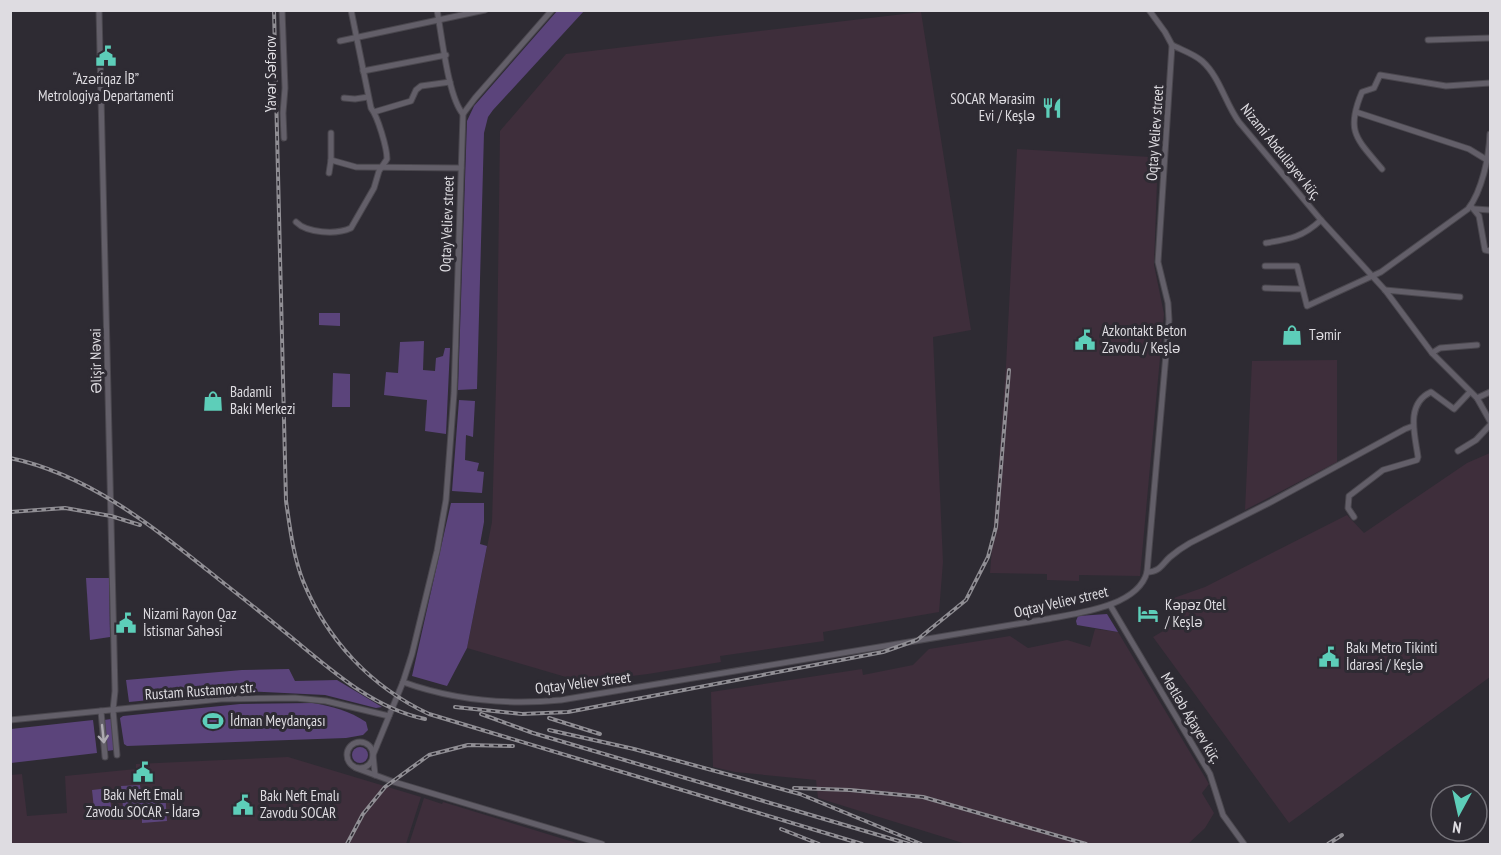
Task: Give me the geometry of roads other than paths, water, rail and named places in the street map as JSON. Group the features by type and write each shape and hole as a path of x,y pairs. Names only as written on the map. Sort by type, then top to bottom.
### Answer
{"street":[{"name":"Əlişir Nəvai","path":"99,10 116,691 113,710 117,754"},
{"name":"Yavər Səfərov","path":"282,10 284,138"},
{"path":"296,222 306,230 339,231 351,228 357,213 374,188 382,167 386,163 387,155 374,112 370,108 351,10"},
{"path":"437,10 450,82 456,104 464,114 475,98 552,10"},
{"path":"340,41 485,10"},
{"path":"1149,10 1172,45"},
{"path":"1428,40 1491,38"},
{"name":"Oqtay Veliev street","path":"403,682 422,689 456,696 506,702 561,700 1017,624 1110,605 1143,584 1147,572 1169,311 1158,262 1172,45"},
{"name":"Nizami Abdullayev küç.","path":"1172,45 1197,57 1213,73 1232,113 1239,122 1321,220 1385,290 1432,353 1469,393 1477,398 1491,423"},
{"path":"363,71 446,55"},
{"path":"1382,169 1355,135 1354,122 1362,92 1374,88 1380,75 1446,86 1491,83"},
{"path":"374,112 411,101 416,90 421,86 450,82"},
{"path":"344,98 368,97"},
{"path":"1356,112 1469,149 1487,160"},
{"name":"Oqtay Veliev street","path":"373,755 403,682 428,590 446,500 453,405 464,114"},
{"path":"328,173 331,160 331,133"},
{"path":"1265,266 1297,266 1307,306 1373,277 1392,266 1473,207 1487,160 1491,134"},
{"path":"331,160 351,167 461,168"},
{"path":"1473,207 1491,210"},
{"path":"1473,207 1479,216 1484,248 1491,251"},
{"path":"1266,243 1300,236 1310,231 1321,220"},
{"path":"1265,288 1301,289"},
{"path":"1385,290 1460,297"},
{"path":"1432,353 1440,348 1477,345"},
{"path":"1354,517 1348,508 1349,496 1377,473 1417,460 1413,426 1417,404 1428,392 1434,393 1450,409 1454,409 1469,393"},
{"path":"1477,398 1491,392"},
{"path":"1458,451 1476,440 1491,423"},
{"path":"1147,572 1156,571 1178,550 1413,426"},
{"name":"Mətləb Ağayev küç.","path":"1110,605 1210,774 1223,815 1244,844"},
{"name":"Rustam Rustamov str.","path":"10,720 221,699 295,698 326,701 389,716"},
{"path":"101,711 105,757"},
{"path":"375,775 373,755 369,746 365,743 355,743 347,751 347,756 348,761 356,768 375,775 394,782 602,844"},
{"path":"356,768 370,764 373,755"}],"railway":[{"path":"274,10 286,501 292,541 303,581 313,603 338,642 370,676 408,703 429,714 862,844"},
{"path":"455,707 522,714 568,712 883,652 917,640 966,600 988,557 996,527 1009,370"},
{"path":"10,458 65,476 117,503 188,555 351,685 386,706 425,719"},
{"path":"10,512 65,508 111,516 140,525"},
{"path":"481,714 533,733 909,844"},
{"path":"549,718 600,734"},
{"path":"549,730 634,749 800,794 921,844"},
{"path":"347,844 363,814 385,787 429,755 468,745 513,746"},
{"path":"794,788 850,790 923,797 1086,844"},
{"path":"781,829 819,844"},
{"path":"1328,844 1342,835"}],"place":[{"name":"“Azəriqaz İB” Metrologiya Departamenti","path":"106,56"},
{"name":"SOCAR Mərasim Evi / Keşlə","path":"1052,108"},
{"name":"Təmir","path":"1292,335"},
{"name":"Azkontakt Beton Zavodu / Keşlə","path":"1085,340"},
{"name":"Badamli Baki Merkezi","path":"213,401"},
{"name":"Kəpəz Otel / Keşlə","path":"1148,614"},
{"name":"Nizami Rayon Qaz İstismar Sahəsi","path":"126,623"},
{"name":"Bakı Metro Tikinti İdarəsi / Keşlə","path":"1329,657"},
{"name":"İdman Meydançası","path":"213,721"},
{"name":"Bakı Neft Emalı Zavodu SOCAR - İdarə","path":"143,772"},
{"name":"Bakı Neft Emalı Zavodu SOCAR","path":"243,805"}]}
